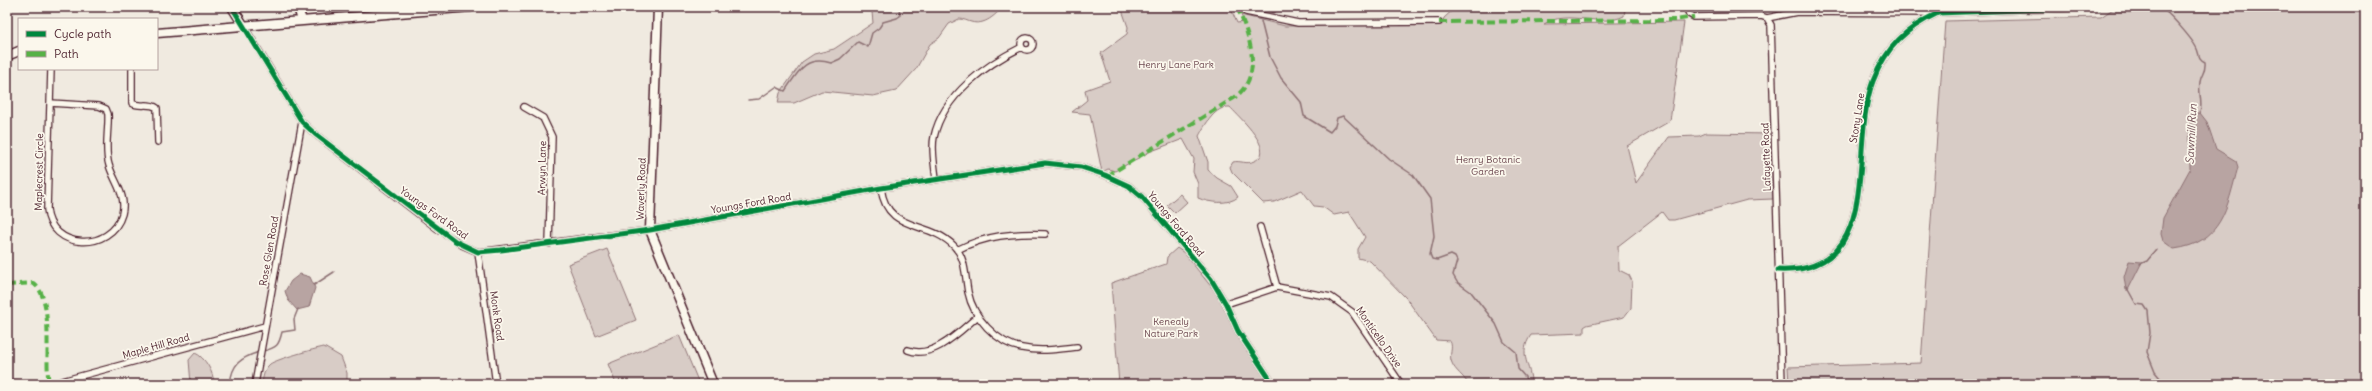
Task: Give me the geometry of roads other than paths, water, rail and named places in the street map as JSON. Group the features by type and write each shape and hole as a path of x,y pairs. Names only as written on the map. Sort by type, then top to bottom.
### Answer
{"street":[{"name":"Youngs Ford Road","path":"232,7 302,122 323,141 438,229 462,245 478,252 650,230 881,188 1045,163 1081,167 1105,175 1128,186 1142,197 1210,279 1226,304 1238,331 1273,384"},
{"path":"298,7 302,21"},
{"path":"158,33 471,7"},
{"name":"Waverly Road","path":"658,7 650,230 713,384"},
{"path":"1686,7 1688,14 1698,17 1761,16 1767,18"},
{"name":"Stony Lane","path":"1767,18 1797,12 1938,13 2098,7"},
{"path":"1237,8 1298,22 1439,22"},
{"name":"Stony Lane","path":"1778,270 1792,270 1822,263 1842,245 1848,235 1856,211 1864,117 1873,82 1886,55 1897,41 1915,24 1938,13"},
{"name":"Lafayette Road","path":"1767,18 1771,27 1782,384"},
{"path":"936,180 934,136 947,109 964,87 984,70 1022,47"},
{"path":"7,56 18,51"},
{"name":"Maplecrest Circle","path":"50,103 99,106 104,108 108,114 108,161 122,194 123,208 121,217 113,229 106,235 93,240 80,242 64,238 54,229 48,217 50,103 51,70"},
{"path":"132,70 132,103 135,105 151,105 156,108 158,142"},
{"name":"Arwyn Lane","path":"524,107 541,115 551,133 549,244"},
{"name":"Rose Glen Road","path":"255,384 302,122"},
{"path":"881,188 882,202 893,216 943,237 958,250 964,263 968,293 978,316 989,329 1006,342 1021,348 1038,350 1077,348"},
{"path":"1226,304 1276,287 1260,227"},
{"path":"958,250 986,238 1018,233 1044,234"},
{"name":"Monk Road","path":"478,252 496,384"},
{"name":"Monticello Drive","path":"1276,287 1331,298 1352,312 1401,384"},
{"path":"908,350 916,353 930,351 948,341 978,316"},
{"name":"Maple Hill Road","path":"52,384 265,326"},
{"path":"7,383 20,384"}],"water":[{"path":"2200,113 2207,122 2216,149 2236,161 2238,167 2226,209 2220,221 2203,239 2190,245 2174,249 2163,241 2161,234 2163,218 2190,169 2189,115"},
{"path":"2129,261 2142,262 2128,290 2126,290 2124,277"},
{"path":"300,274 310,277 315,288 309,307 297,310 288,300 285,291 291,281"}],"waterway":[{"path":"748,100 759,99 776,87 785,91 798,72 808,63 815,61 831,63 840,59 858,42 868,47 872,33 879,28 883,22 900,16 899,7"},
{"path":"1259,7 1274,13 1280,7"},
{"name":"Sawmill Run","path":"2143,7 2159,8 2169,15 2190,39 2196,47 2200,57 2205,62 2205,69 2200,86 2200,113"},
{"path":"1261,21 1270,57 1281,78 1301,102 1304,116 1330,132 1335,126 1337,118 1343,116 1389,159 1413,175 1430,199 1434,236 1430,254 1432,259 1437,260 1451,255 1455,257 1457,261 1453,275 1457,282 1471,292 1496,324 1504,342 1516,352 1518,369 1525,377 1527,384"},
{"name":"Sawmill Run","path":"2140,264 2147,261 2156,250"},
{"path":"314,285 334,272"},
{"name":"Sawmill Run","path":"2127,288 2136,304 2144,305 2148,311 2150,333 2147,352 2155,372 2165,384"},
{"path":"263,351 271,349 277,345 282,332 295,330 294,319 298,309"},
{"path":"230,384 233,371 238,363 242,359 259,352"}],"park label":[{"name":"Henry Lane Park","path":"1176,64"},
{"name":"Henry Botanic Garden","path":"1488,164"},
{"name":"Kenealy Nature Park","path":"1171,326"}]}
